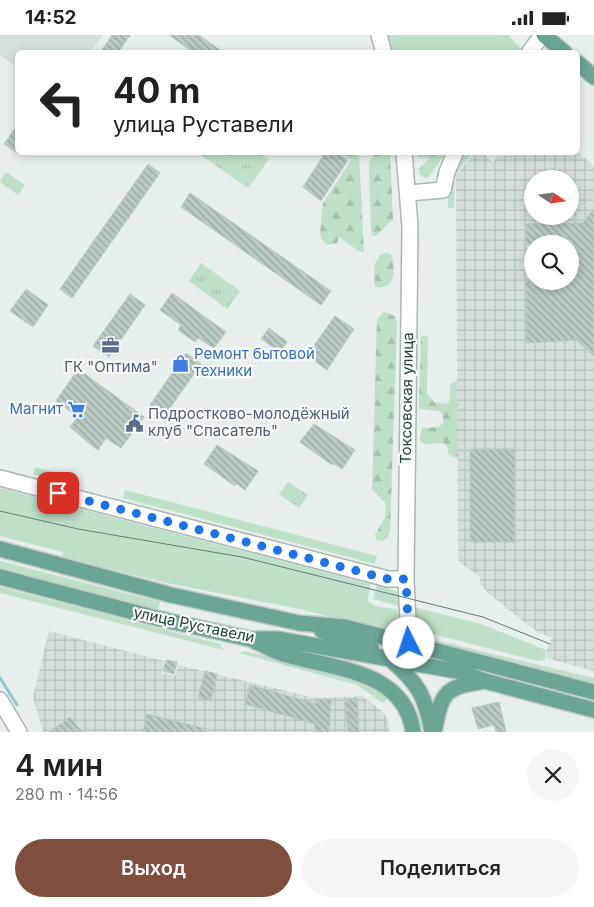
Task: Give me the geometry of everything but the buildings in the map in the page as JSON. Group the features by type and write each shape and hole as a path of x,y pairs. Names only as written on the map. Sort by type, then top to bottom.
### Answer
{"main road":[{"path":"543,35 561,50"},
{"path":"580,65 594,77"},
{"name":"улица Руставели","path":"0,549 171,595 299,623 369,647 390,659"},
{"name":"улица Руставели","path":"0,577 160,619 250,639 278,639 462,672 485,681 594,710"},
{"name":"улица Руставели","path":"299,623 345,627 594,691"},
{"path":"250,639 280,653 361,674 382,683 404,705 409,715 413,732"},
{"path":"390,659 411,678 424,697 433,732"},
{"path":"433,732 441,701 449,689 459,685 485,681"}],"street":[{"path":"379,35 383,50"},
{"path":"531,50 543,35"},
{"name":"Токсовская улица","path":"404,155 409,193 406,579 409,643"},
{"path":"409,193 443,190 447,172 454,155"},
{"path":"0,478 388,579 406,579"},
{"path":"0,700 19,732"}],"shaded area":[{"path":"0,35 103,35 92,50 15,50 15,66 0,55"},
{"path":"580,154 594,166 594,671 547,658 546,652 552,638 536,631 489,594 480,584 480,577 460,563 458,557 456,175 473,155 484,155 493,162 499,155"},
{"path":"49,631 164,661 162,673 175,676 178,665 315,698 362,696 382,711 387,718 390,732 43,732 33,697"}],"green space":[{"path":"388,35 508,35 522,50 392,50"},
{"path":"201,155 262,155 269,159 248,188"},
{"path":"344,155 359,155 364,252 360,252 339,237 337,243 327,245 321,239 320,232 323,203 351,160"},
{"path":"374,155 390,155 393,219 376,236 373,236 371,232 369,163"},
{"path":"418,155 445,155 427,179 420,175 419,169 430,158 418,157"},
{"path":"459,155 471,155 455,175 454,208 448,208 448,187"},
{"path":"6,172 25,185 18,195 0,182"},
{"path":"385,253 391,254 394,266 393,277 387,285 375,287 375,263"},
{"path":"201,263 240,291 227,309 189,281"},
{"path":"384,312 395,316 397,324 390,532 387,538 382,541 376,540 375,535 385,517 386,504 372,489 377,319"},
{"path":"421,335 428,337 427,394 434,402 447,404 450,400 450,384 457,381 458,459 448,454 448,448 444,443 424,444 420,440 422,428 439,427 443,423 443,415 439,411 419,409"},
{"path":"35,467 77,478 75,485 33,474"},
{"path":"288,482 308,495 299,508 279,494"},
{"path":"0,488 370,584 368,601 373,605 397,610 398,626 403,627 401,636 300,609 167,583 62,558 63,552 0,536"},
{"path":"125,490 377,556 375,564 123,498"},
{"path":"0,561 160,602 158,610 0,569"},
{"path":"377,585 398,592 402,607 373,599"},
{"path":"0,587 220,644 224,650 0,593"},
{"path":"413,607 481,624 546,650 545,660 537,661 425,632 418,626 417,620 413,619"},
{"path":"435,640 594,678 594,684 434,643"},
{"path":"245,651 359,681 388,698 383,703 357,685 239,653"}],"waterway":[{"path":"0,678 17,705"}],"tram line":[{"path":"0,511 78,529 242,557 483,617 550,644"}],"place":[{"name":"ГК \"Оптима\"","path":"111,346"},
{"name":"Ремонт бытовой техники","path":"180,363"},
{"name":"Магнит","path":"77,409"},
{"name":"Подростково-молодёжный клуб \"Спасатель\"","path":"134,423"}],"route":[{"path":"58,493 388,579 406,579 409,643"}]}
